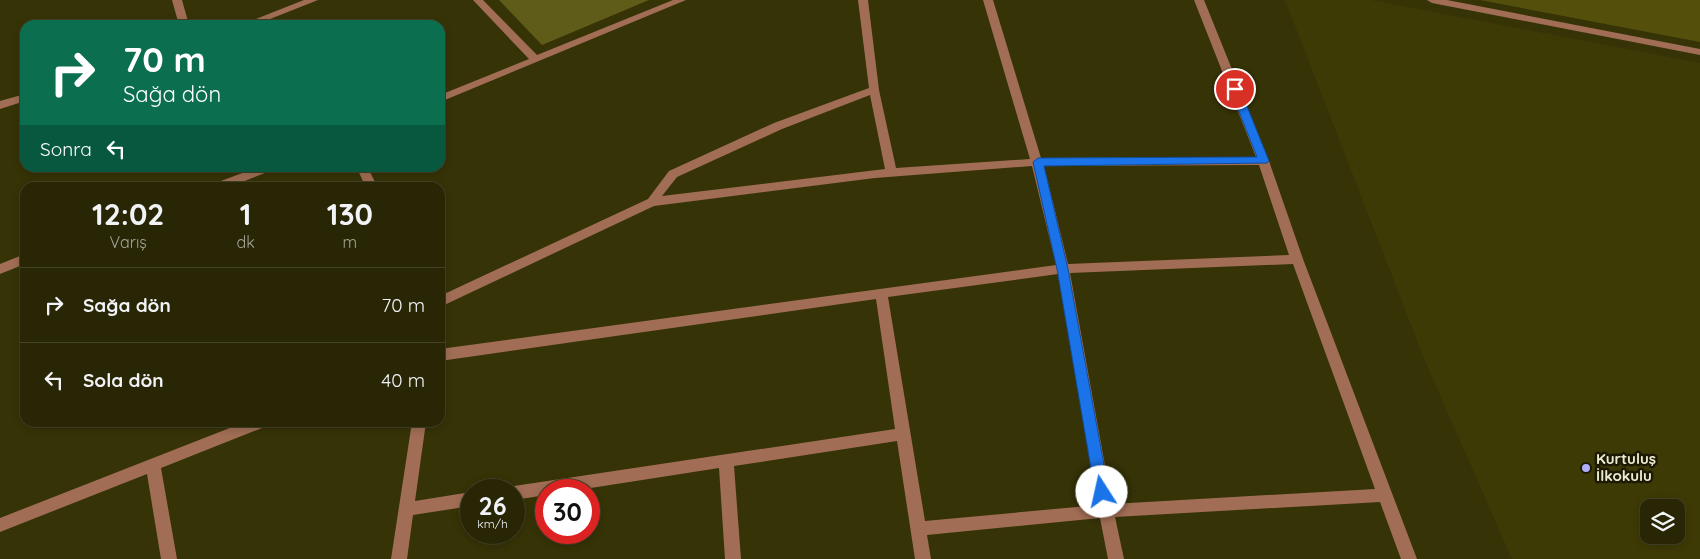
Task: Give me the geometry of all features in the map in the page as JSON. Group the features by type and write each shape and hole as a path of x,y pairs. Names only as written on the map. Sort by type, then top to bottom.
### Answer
{"street":[{"path":"177,0 183,20"},
{"path":"259,20 313,0"},
{"path":"478,0 536,60"},
{"path":"445,97 681,0"},
{"path":"863,0 874,90 891,173"},
{"path":"988,0 1038,162 1063,269 1105,511 1116,559"},
{"path":"1199,0 1264,161 1298,259 1409,559"},
{"path":"1432,0 1700,52"},
{"path":"652,202 673,174 778,126 874,90"},
{"path":"0,105 20,99"},
{"path":"445,300 652,202 891,173 1038,162 1264,161"},
{"path":"230,182 256,172"},
{"path":"445,354 1063,269 1298,259"},
{"path":"0,269 20,261"},
{"path":"881,293 923,559"},
{"path":"0,525 249,427"},
{"path":"399,559 418,427"},
{"path":"525,491 904,434"},
{"path":"726,460 733,559"},
{"path":"153,465 169,559"},
{"path":"918,529 1105,511 1386,495"},
{"path":"407,509 460,501"}],"shaded area":[{"path":"499,0 649,0 542,45"},
{"path":"1285,0 1371,0 1700,63 1700,559 1512,559 1425,361"},
{"path":"1480,0 1700,0 1700,42"}],"place":[{"name":"Kurtuluş İlkokulu","path":"1586,468"}],"route":[{"path":"1102,492 1063,269 1038,162 1264,161 1235,89"}]}
